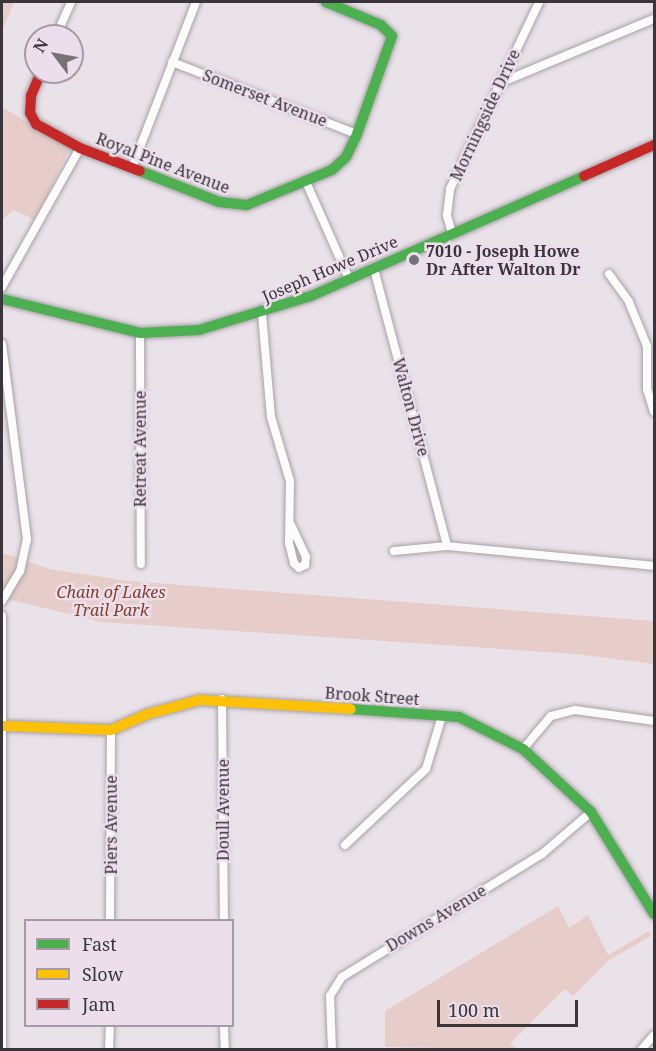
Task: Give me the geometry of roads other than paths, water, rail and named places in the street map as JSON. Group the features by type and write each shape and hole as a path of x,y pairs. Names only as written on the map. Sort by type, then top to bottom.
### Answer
{"street":[{"path":"61,24 71,2"},
{"path":"132,168 196,2"},
{"name":"Royal Pine Avenue","path":"36,84 31,96 30,113 36,124 80,148 132,168 234,206 247,205 307,184 346,158 357,134 392,36 381,25 326,2"},
{"name":"Morningside Drive","path":"452,233 447,215 450,189 539,2"},
{"path":"500,83 654,19"},
{"name":"Somerset Avenue","path":"172,62 357,134"},
{"name":"Joseph Howe Drive","path":"2,299 140,333 199,330 262,314 349,279 654,145"},
{"path":"2,287 80,148"},
{"path":"307,184 349,279"},
{"name":"Walton Drive","path":"374,268 447,546"},
{"path":"609,274 629,302 651,344 647,389 654,412"},
{"path":"262,314 271,417 290,481 291,555 299,568 305,566 306,557 291,525"},
{"name":"Retreat Avenue","path":"140,333 141,564"},
{"path":"2,344 27,539 20,571 2,601"},
{"path":"394,551 447,546 654,566"},
{"path":"2,616 4,726 2,1050"},
{"name":"Brook Street","path":"4,726 111,730 148,714 222,699 459,717 483,726 523,749 591,812 654,914"},
{"name":"Doull Avenue","path":"222,699 224,919"},
{"path":"523,749 551,716 575,710 654,721"},
{"path":"345,845 426,769 442,716"},
{"name":"Piers Avenue","path":"110,919 111,730"},
{"name":"Downs Avenue","path":"332,1050 330,996 342,977 542,854 591,812"},
{"path":"110,1027 110,1050"},
{"path":"224,1027 225,1050"},
{"path":"640,1050 654,1035"}],"place":[{"name":"7010 - Joseph Howe Dr After Walton Dr","path":"414,260"}],"park label":[{"name":"Chain of Lakes Trail Park","path":"111,601"}]}
